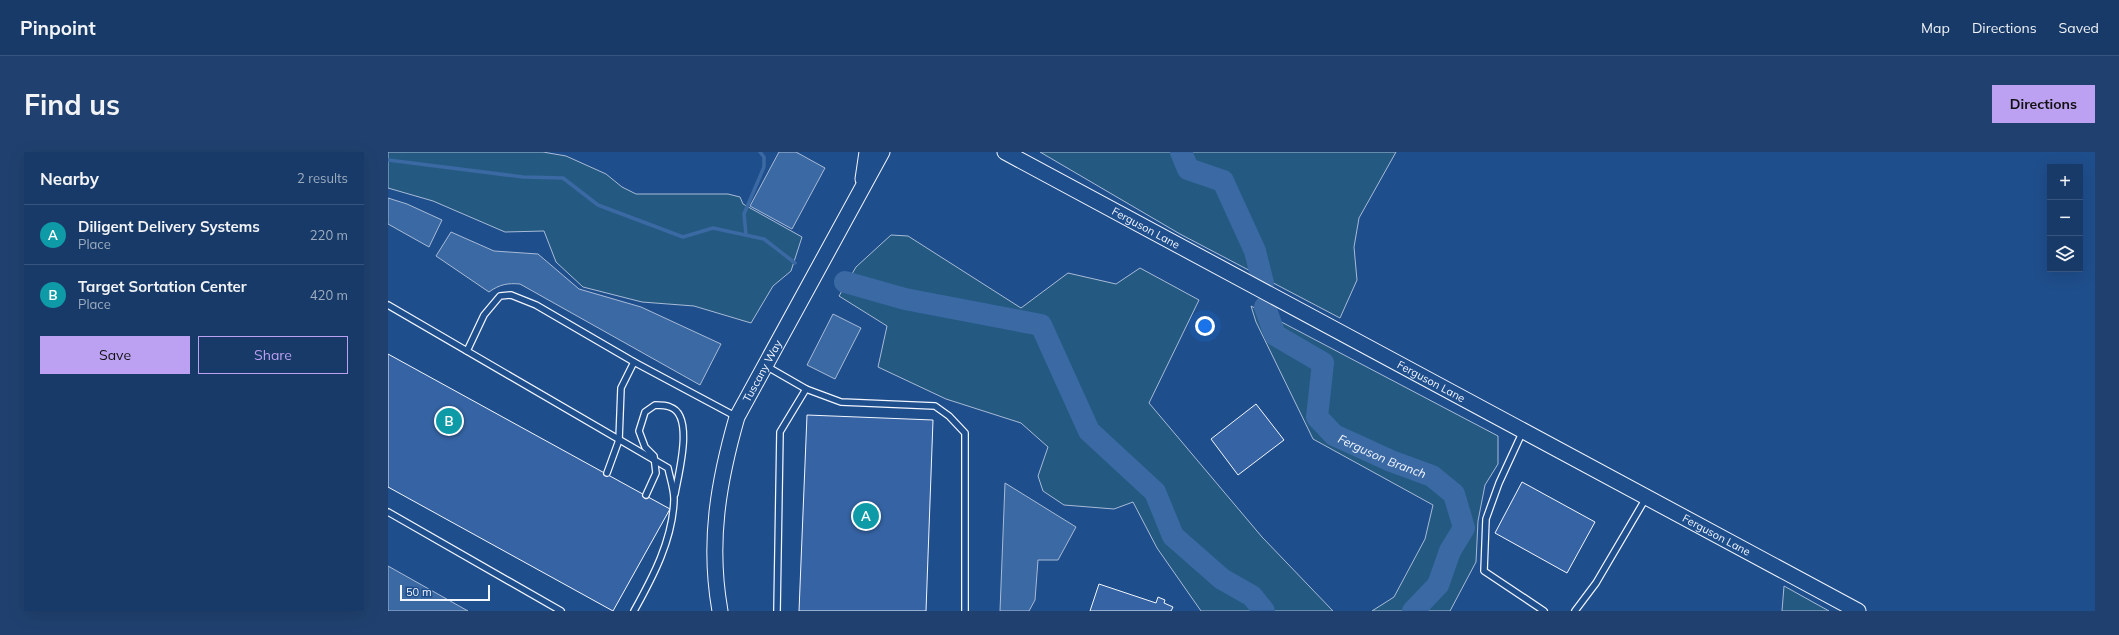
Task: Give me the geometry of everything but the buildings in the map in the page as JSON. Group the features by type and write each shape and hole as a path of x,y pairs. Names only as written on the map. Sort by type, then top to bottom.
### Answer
{"street":[{"path":"862,188 867,152"},
{"name":"Tuscany Way","path":"720,611 716,587 714,547 716,507 724,461 737,418 882,152"},
{"name":"Ferguson Lane","path":"1005,152 1858,611"}],"lane":[{"path":"467,351 484,315 500,296 510,295 536,304 634,362 737,418"},
{"path":"388,305 668,468 674,498"},
{"path":"607,473 619,440 621,388 634,362"},
{"path":"765,366 806,390 841,402 935,406 950,416 965,433 965,611"},
{"path":"777,611 780,432 806,390"},
{"path":"634,611 649,583 666,543 684,444 683,427 679,413 671,407 655,405 645,412 639,431 645,447 654,456 655,461 656,473 646,496"},
{"path":"1523,431 1499,484 1486,519 1484,571 1544,611"},
{"path":"1575,611 1596,583 1646,497"},
{"path":"388,512 561,611"}],"shaded area":[{"path":"388,152 543,152 566,156 606,174 622,187 636,194 728,194 740,197 743,204 802,237 791,271 773,286 751,323 694,306 642,302 583,287 556,262 544,231 505,232 433,201 388,188"},
{"path":"779,152 796,152 825,168 792,229 750,206"},
{"path":"1040,152 1396,152 1359,218 1354,247 1357,280 1340,318 1180,234"},
{"path":"388,198 407,204 442,220 429,247 388,224"},
{"path":"451,232 494,251 538,254 579,289 641,307 721,344 700,385 520,284 504,285 489,292 436,256"},
{"path":"891,235 908,236 1021,308 1068,273 1116,284 1140,268 1199,300 1149,403 1262,537 1333,611 1201,611 1157,548 1133,502 1114,509 1064,505 1043,491 1038,476 1048,447 1021,423 946,399 878,367 887,326 839,296 856,267"},
{"path":"1251,306 1498,436 1498,464 1485,485 1478,521 1476,562 1450,611 1372,611 1394,597 1425,539 1433,505 1313,439 1256,322"},
{"path":"833,314 861,328 835,379 807,365"},
{"path":"1005,483 1076,527 1058,560 1038,560 1035,600 1029,611 1000,611"},
{"path":"388,566 468,611 388,611"},
{"path":"1784,586 1829,611 1782,611"}],"waterway":[{"path":"746,235 744,214 764,167 764,157 760,152"},
{"name":"Ferguson Branch","path":"1181,152 1188,169 1223,181 1255,251 1263,283"},
{"path":"388,160 523,177 563,178 598,205 683,237 713,228 764,239 795,263"},
{"path":"845,282 905,299 1041,325 1089,431 1155,492 1173,536 1222,579 1252,596 1264,611"},
{"name":"Ferguson Branch","path":"1265,307 1275,335 1323,363 1317,417 1334,435 1391,461 1432,476 1454,494 1464,528 1450,551 1438,585 1413,611"}],"place":[{"name":"Target Sortation Center","path":"449,421"},
{"name":"Diligent Delivery Systems","path":"866,516"}]}
